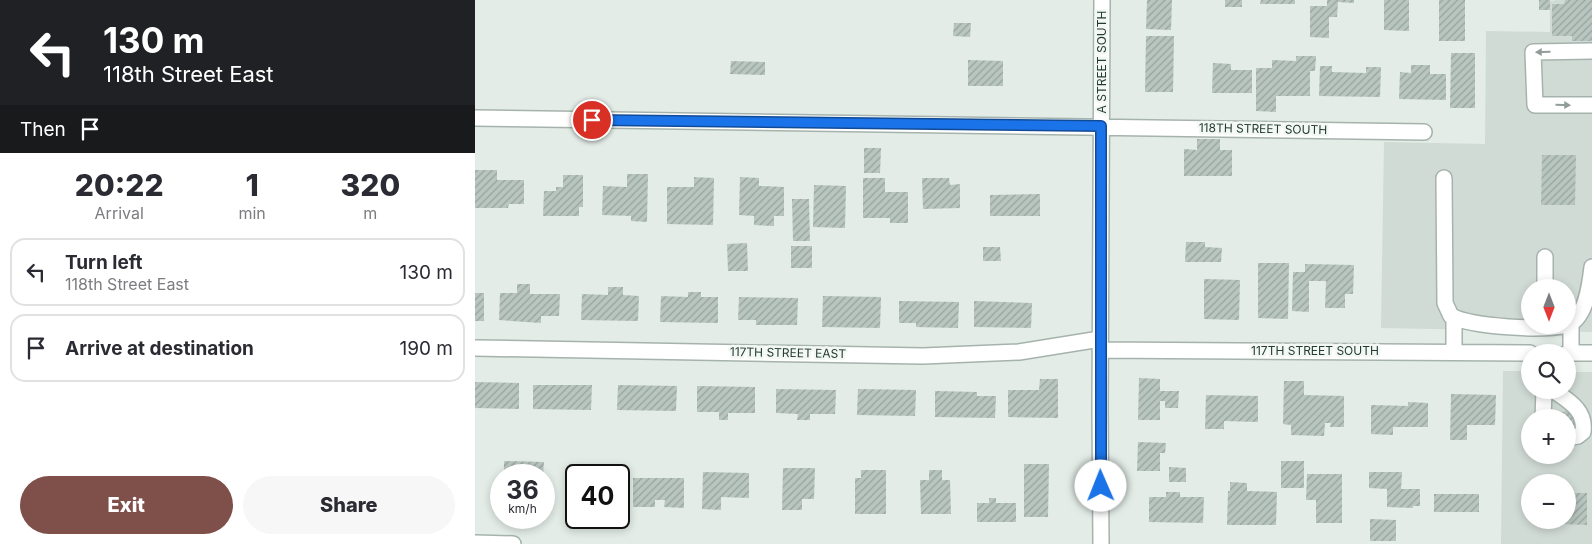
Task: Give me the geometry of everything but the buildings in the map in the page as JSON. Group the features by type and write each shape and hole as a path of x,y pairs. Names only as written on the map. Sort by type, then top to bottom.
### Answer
{"street":[{"name":"A STREET SOUTH","path":"1101,544 1102,0"},
{"path":"1592,51 1533,52 1535,105 1592,106"},
{"name":"118TH STREET SOUTH","path":"475,118 1424,132"},
{"path":"1444,178 1445,303 1447,310 1454,318 1494,326 1521,326"},
{"path":"1545,257 1545,279"},
{"path":"1576,317 1581,312 1592,267"},
{"path":"1454,318 1454,352"},
{"name":"117TH STREET EAST","path":"475,348 933,356 1019,352 1100,344"},
{"name":"117TH STREET SOUTH","path":"1100,344 1521,352"},
{"path":"1576,353 1592,353"},
{"path":"1565,399 1575,406 1583,418 1583,432 1576,436"},
{"path":"475,543 513,544"}],"shaded area":[{"path":"1592,0 1592,332 1576,332 1576,279 1521,279 1521,331 1381,328 1384,142 1485,144 1486,31 1550,32 1550,1"},
{"path":"1503,371 1521,371 1521,399 1576,399 1576,372 1592,372 1592,544 1501,544"}],"route":[{"path":"592,120 1101,126 1101,486"}]}
